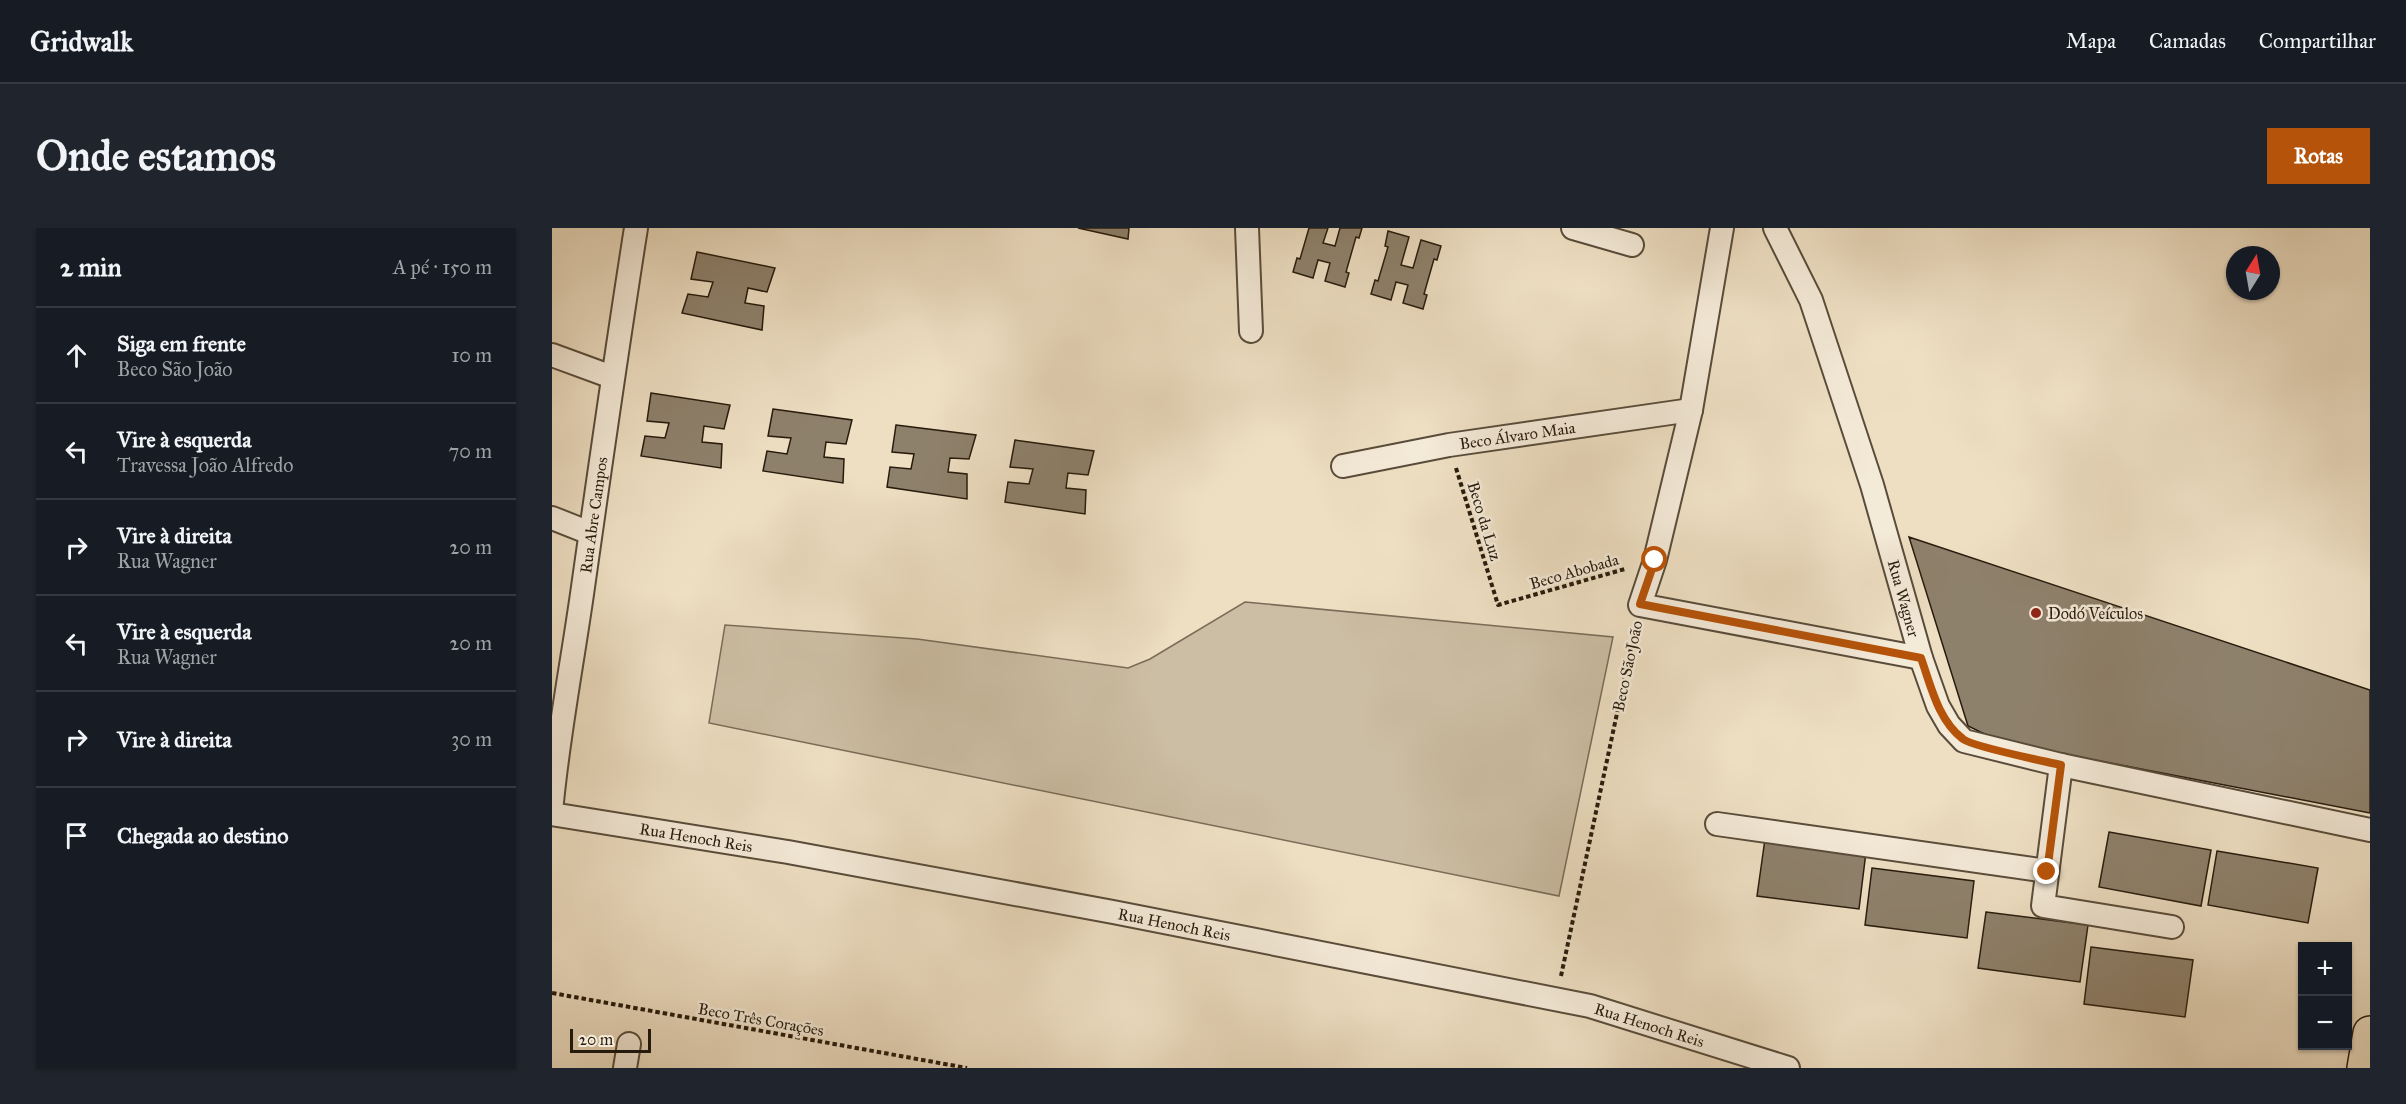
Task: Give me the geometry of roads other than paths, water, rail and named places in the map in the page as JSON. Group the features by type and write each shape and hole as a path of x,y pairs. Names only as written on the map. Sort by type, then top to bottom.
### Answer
{"highway":[{"path":"2364,1068 2370,1032"}],"street":[{"name":"Rua Abre Campos","path":"552,802 559,731 636,228"},
{"path":"1247,228 1251,331"},
{"path":"1573,228 1632,245"},
{"name":"Beco São João","path":"1722,228 1691,410 1655,560 1640,604 1921,658"},
{"name":"Rua Wagner","path":"1775,228 1814,311 1872,485 1921,658 1938,706 1949,725 1964,741 2061,765 2370,830"},
{"path":"552,355 612,377"},
{"name":"Beco Álvaro Maia","path":"1343,466 1449,445 1691,410"},
{"path":"552,518 590,533"},
{"path":"2061,765 2043,906 2172,927"},
{"name":"Rua Henoch Reis","path":"552,814 788,852 1078,905 1590,1006 1788,1068"},
{"path":"1717,824 2047,872"},
{"path":"625,1068 629,1044"}],"place":[{"name":"Dodó Veículos","path":"2036,613"}]}
